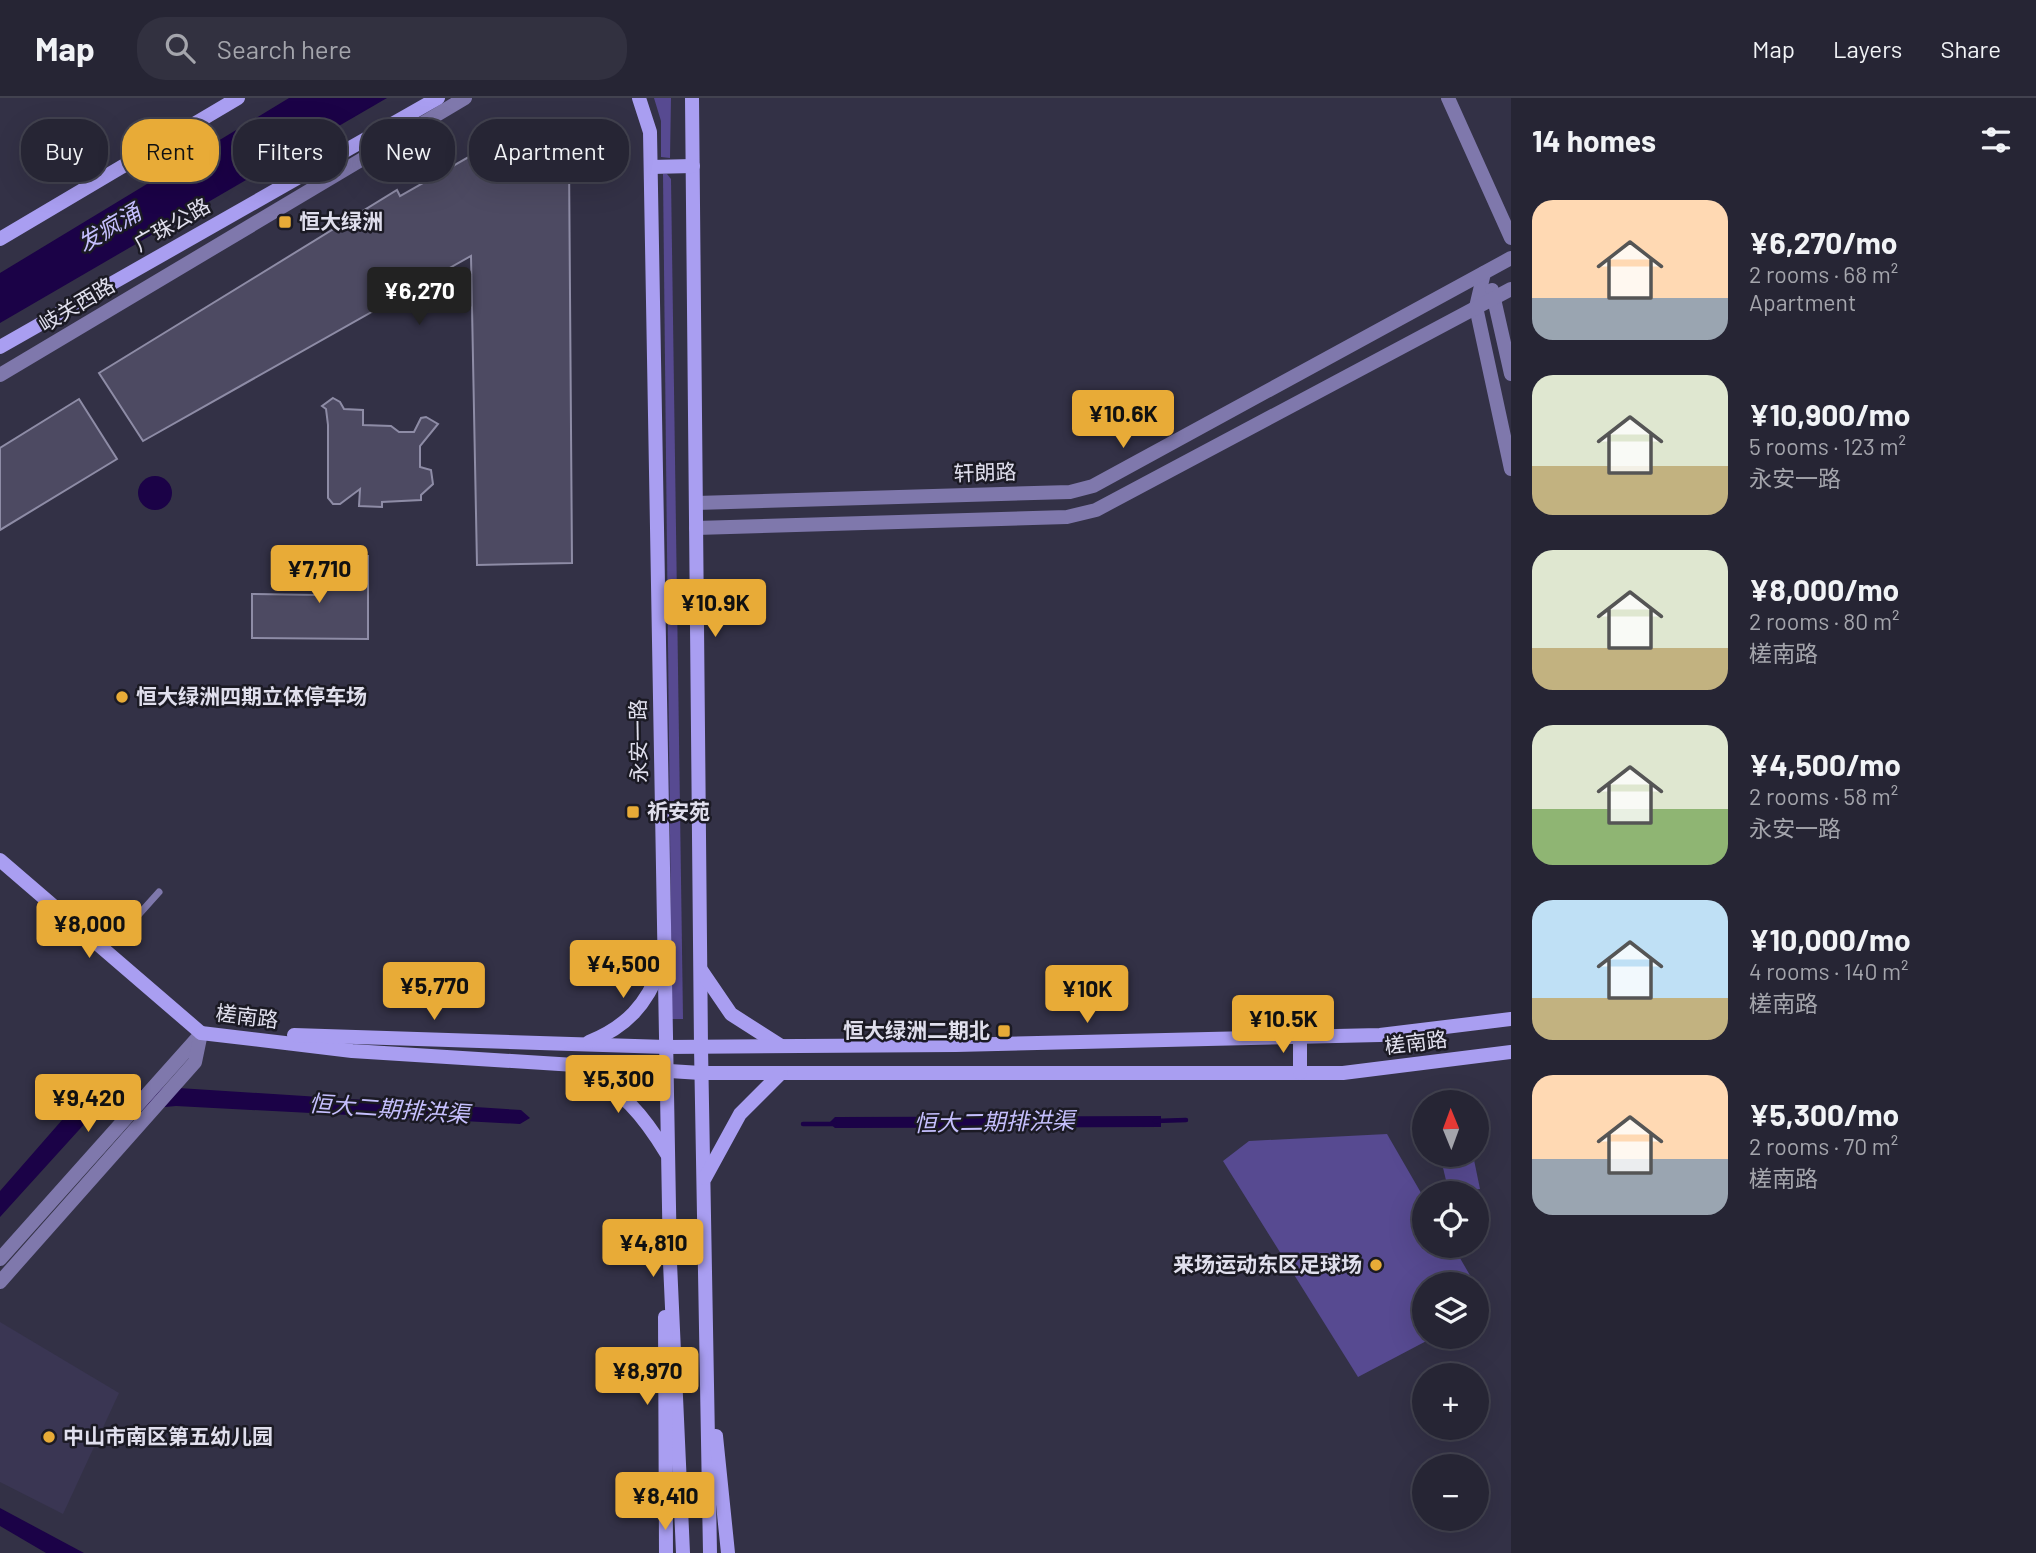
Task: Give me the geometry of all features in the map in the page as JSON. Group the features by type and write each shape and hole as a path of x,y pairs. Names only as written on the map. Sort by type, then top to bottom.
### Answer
{"main road":[{"path":"0,239 238,98"},
{"name":"广珠公路","path":"0,347 438,98"},
{"name":"永安一路","path":"639,98 650,132 667,1154 683,1553"},
{"path":"692,98 701,1073 710,1553"},
{"path":"650,167 693,166"},
{"path":"0,860 201,1032"},
{"path":"584,1044 627,1022 642,1006 664,959"},
{"path":"700,968 731,1014 782,1046"},
{"name":"槎南路","path":"201,1032 701,1047 1381,1035 1511,1019"},
{"name":"槎南路","path":"201,1032 352,1051 701,1073 1343,1073 1511,1052"},
{"path":"1300,1037 1300,1073"},
{"path":"577,1066 625,1097 643,1116 667,1154"},
{"path":"703,1181 740,1114 781,1073"},
{"path":"666,1553 663,1331 670,1263"},
{"path":"706,1343 728,1553"}],"street":[{"name":"岐关西路","path":"0,375 465,98"},
{"path":"1448,98 1511,238"},
{"name":"轩朗路","path":"696,503 1070,492 1093,486 1511,258"},
{"path":"1484,273 1495,297 1511,373"},
{"path":"1484,273 1476,307 1511,469"},
{"path":"696,528 1067,517 1096,510 1511,289"},
{"path":"0,1259 201,1032"},
{"path":"0,1282 195,1062 201,1032"}],"lane":[{"path":"124,930 159,892"}],"shaded area":[{"path":"654,98 671,98 670,158 661,157 661,121"},
{"path":"663,174 667,174 671,179 683,1019 672,1019"},
{"name":"来场运动东区足球场","path":"1387,1134 1414,1181 1412,1181 1412,1258 1460,1258 1468,1272 1412,1272 1412,1349 1358,1377 1223,1161 1249,1141"},
{"path":"1443,1167 1475,1167 1478,1181 1446,1181"},
{"name":"中山市南区第五幼儿园","path":"0,1322 119,1393 63,1514 0,1482"}],"water":[{"path":"289,98 387,98 347,121 347,119 254,119"},
{"name":"发疯涌","path":"233,132 233,182 243,182 0,323 0,273 150,182 219,182 219,140"},
{"path":"155,476 167,481 172,493 167,505 155,510 143,505 138,493 143,481"},
{"path":"163,1087 521,1110 530,1118 520,1124 176,1106 111,1112 88,1120 0,1217 0,1191 76,1104 103,1092"},
{"path":"1161,1116 1161,1127 835,1128 829,1123 835,1117"},
{"path":"0,1508 84,1553 46,1553 0,1526"}],"building":[{"path":"469,157 469,182 569,182 572,563 477,565 471,256 143,441 99,373 397,190 400,196 425,182 455,182 455,165"},
{"path":"333,398 340,402 344,409 363,410 363,425 391,426 399,432 414,432 421,418 426,417 438,424 420,446 420,467 431,470 433,484 421,495 421,500 382,502 382,507 359,506 360,489 340,504 333,504 328,498 328,425 326,409 322,406"},
{"path":"79,399 117,459 0,530 0,448"},
{"path":"319,556 368,556 368,639 252,638 252,594 319,595"}],"waterway":[{"name":"恒大二期排洪渠","path":"1155,1121 1186,1120"},
{"name":"恒大二期排洪渠","path":"803,1124 835,1124"}],"place":[{"name":"恒大绿洲","path":"285,222"},
{"name":"恒大绿洲四期立体停车场","path":"122,697"},
{"name":"祈安苑","path":"633,812"},
{"name":"恒大绿洲二期北","path":"1004,1031"},
{"name":"来场运动东区足球场","path":"1376,1265"},
{"name":"中山市南区第五幼儿园","path":"49,1437"}]}
